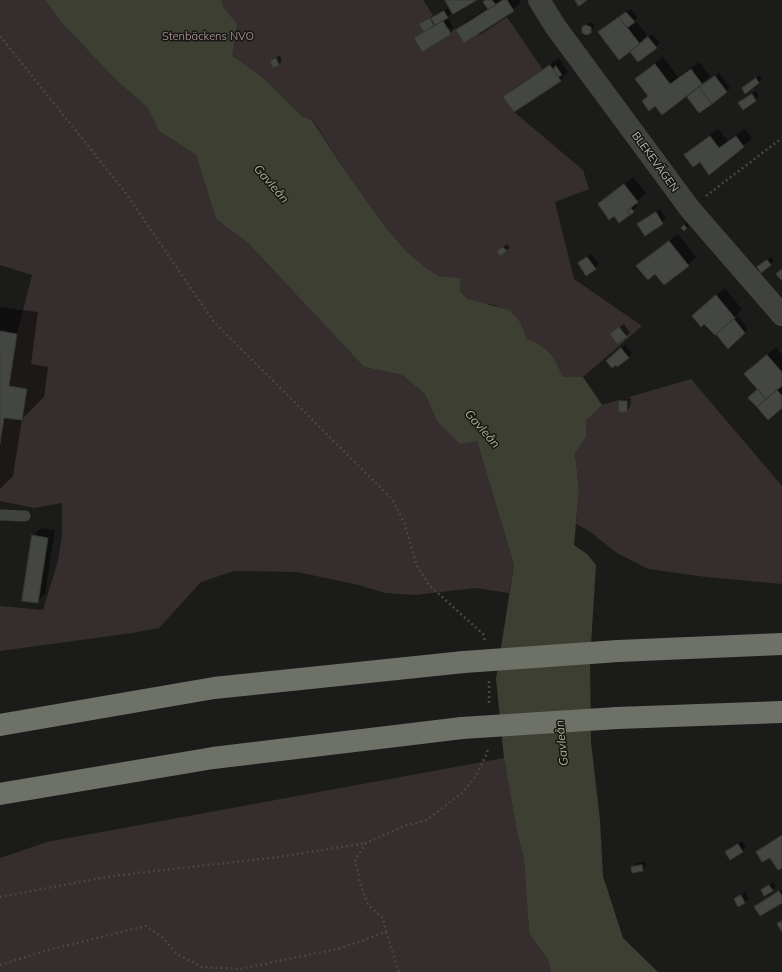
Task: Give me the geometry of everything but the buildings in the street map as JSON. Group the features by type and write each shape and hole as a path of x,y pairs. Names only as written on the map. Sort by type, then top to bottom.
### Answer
{"highway":[{"path":"0,725 214,688 464,662 618,651 782,644"},
{"path":"0,794 213,758 462,728 616,718 782,712"}],"street":[{"name":"BLEKEVÄGEN","path":"539,0 555,26 690,209 782,315"}],"lane":[{"path":"0,515 25,516"}],"path":[{"path":"0,36 125,192 214,322 392,499 404,522 417,566 429,585 483,634 487,647"},
{"path":"690,209 782,138"},
{"path":"489,676 489,712"},
{"path":"0,897 112,876 279,857 366,843 407,825 425,821 462,793 476,776 488,753 488,746"},
{"path":"366,843 356,860 360,882 368,905 383,918 399,972"},
{"path":"0,965 48,950 146,926 162,937 177,954 202,967 240,969 341,948 386,932"}],"green space":[{"path":"0,0 45,0 60,21 117,81 147,107 159,131 196,155 216,219 248,243 364,367 402,375 425,394 437,421 477,441 514,565 509,593 476,588 415,595 385,593 359,585 297,572 234,571 201,582 159,628 0,651 0,606 43,610 58,561 62,535 62,503 34,508 0,501 0,443 4,418 22,420 27,389 9,386 17,334 32,275 0,265"},
{"name":"Stenbäckens NVO","path":"140,0 423,0 433,15 445,27 480,35 507,17 543,70 504,97 514,112 583,170 589,189 555,202 574,279 642,326 583,377 563,377 557,363 550,353 541,345 527,339 520,322 495,305 479,303 468,299 460,291 461,278 439,276 429,270 406,251 383,224 348,175 313,120 302,116 264,79 196,86"},
{"path":"691,379 782,486 782,584 706,577 648,569 617,553 589,531 576,524 579,489 575,453 586,437 586,421 602,405"},
{"path":"504,758 517,832 524,860 529,933 548,960 551,972 0,972 0,858 47,842"}],"water":[{"name":"Gavleån","path":"45,0 221,0 223,7 237,24 232,56 264,79 302,116 312,120 348,175 383,224 406,251 429,270 439,276 461,278 460,291 468,299 509,310 520,322 527,339 541,345 550,353 557,363 563,377 583,377 602,405 586,421 586,437 575,453 579,489 574,545 587,554 596,565 590,660 591,742 600,820 603,876 623,938 658,972 551,972 548,960 529,933 524,860 517,832 504,758 496,679 514,565 477,441 460,444 437,421 425,394 402,375 364,367 248,243 216,219 196,155 159,131 147,107 117,81 60,21"}]}
